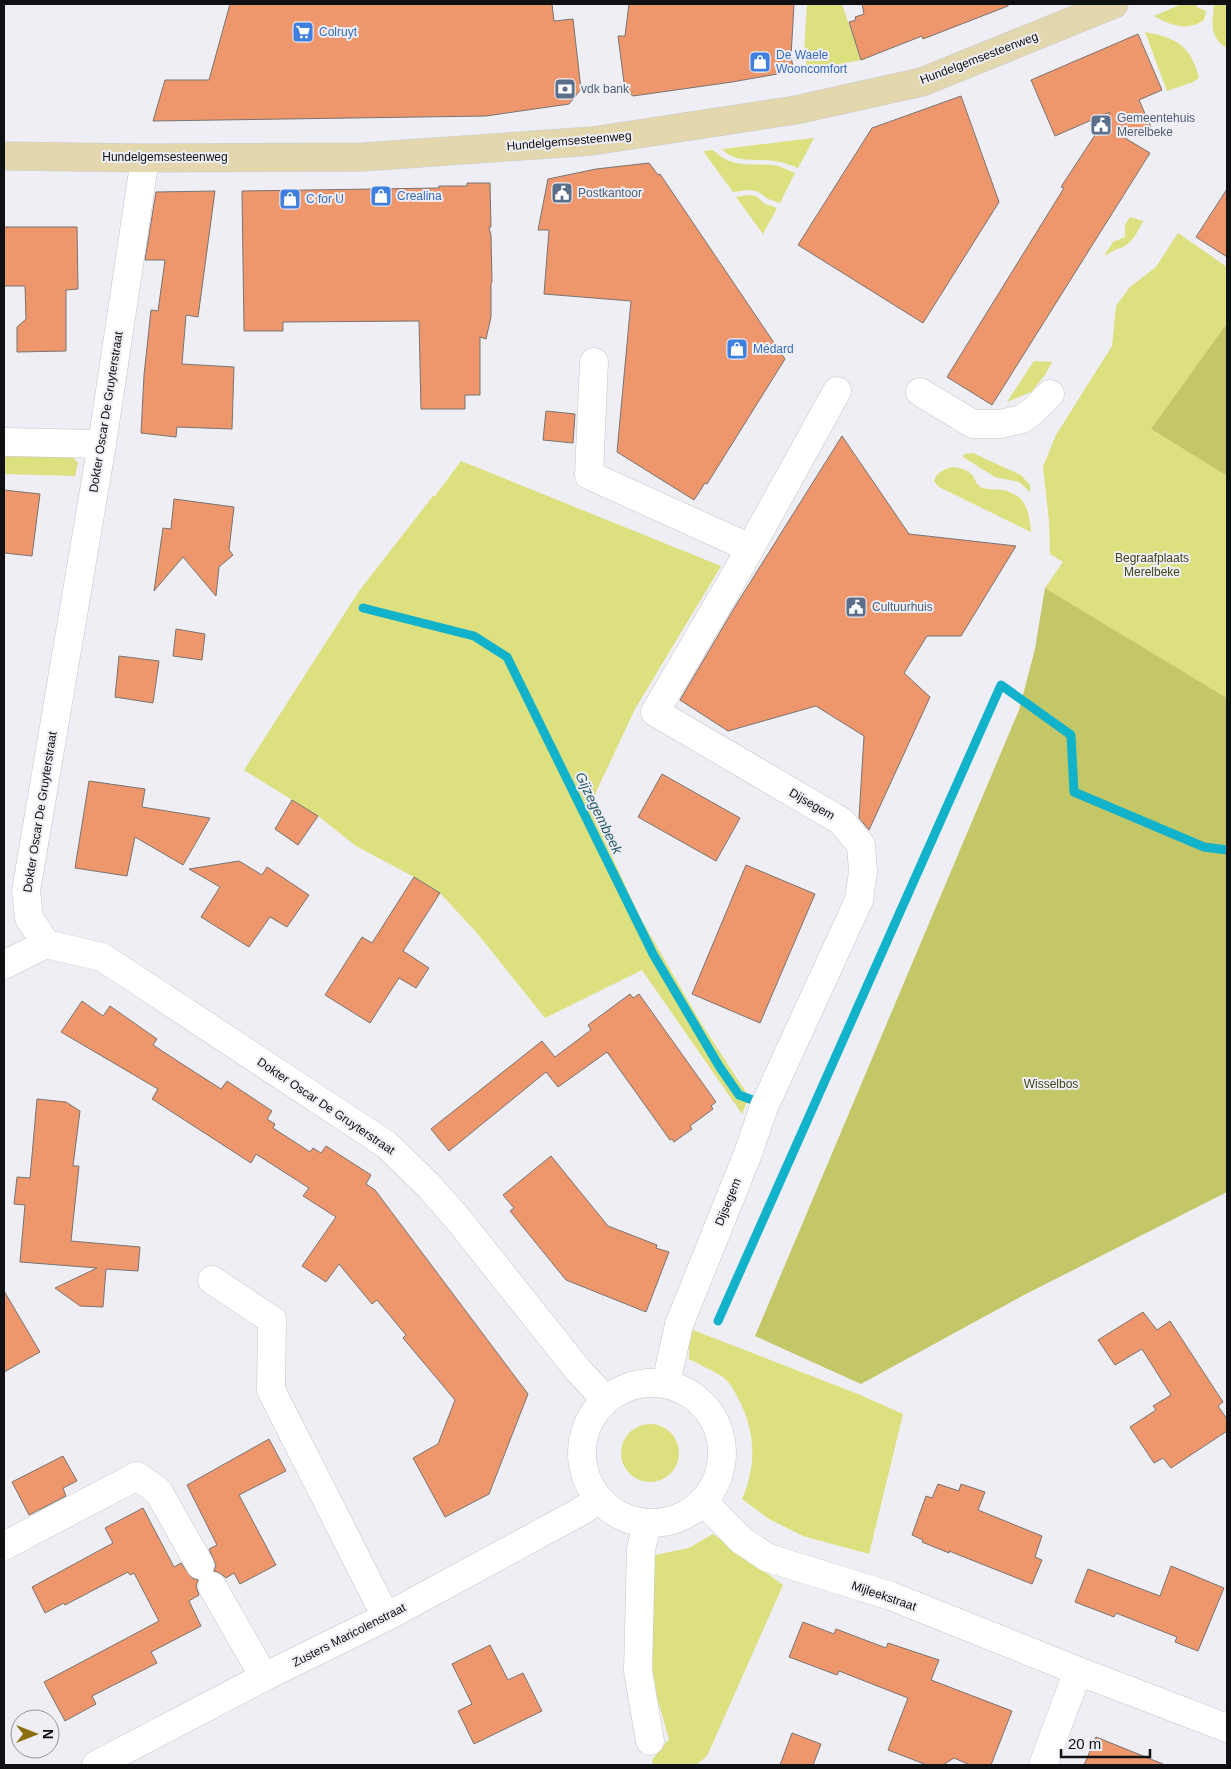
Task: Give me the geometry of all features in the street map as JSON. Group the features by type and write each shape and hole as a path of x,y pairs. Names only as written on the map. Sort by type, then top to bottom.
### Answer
{"main road":[{"name":"Hundelgemsesteenweg","path":"4,156 145,158 363,157 583,142 796,110 922,82 1114,4"}],"street":[{"name":"Dokter Oscar De Gruyterstraat","path":"145,158 102,444 26,891 29,918 46,944 102,957 386,1145 429,1186 457,1218 578,1370 605,1399"},
{"path":"594,362 589,475 750,548"},
{"name":"Dijsegem","path":"666,1383 679,1325 747,1156 764,1107 859,900 864,871 862,844 841,821 655,712 750,548 837,390"},
{"path":"920,392 973,424 1000,424 1022,418 1034,410 1050,394"},
{"path":"4,442 102,444"},
{"path":"4,966 46,944"},
{"path":"212,1280 272,1320 271,1390 386,1617"},
{"path":"644,1382 666,1383 694,1396 710,1414 720,1436 722,1461 716,1483 703,1501 690,1512 676,1519 647,1524 622,1517 599,1500 584,1474 581,1445 591,1417 605,1399 624,1388 644,1382"},
{"path":"4,1546 137,1476 158,1491 264,1677"},
{"name":"Zusters Maricolenstraat","path":"96,1765 264,1677 386,1617 599,1500"},
{"name":"Mijleekstraat","path":"703,1501 741,1540 768,1558 891,1596 1227,1728"},
{"path":"647,1524 641,1549 638,1671 650,1741"},
{"path":"1043,1765 1078,1671"}],"green space":[{"path":"807,4 842,4 861,60 808,70 804,54"},
{"path":"1182,4 1195,4 1206,11 1204,20 1191,26 1179,26 1154,16"},
{"path":"1214,4 1227,4 1227,48 1221,44 1214,34"},
{"path":"1145,32 1166,37 1181,45 1191,58 1199,78 1167,91"},
{"path":"814,138 798,168 778,161 739,159 727,154 722,149"},
{"path":"713,150 734,163 776,166 795,173 780,203 768,199 757,191 733,192 703,151"},
{"path":"756,196 765,204 777,208 763,234 736,197"},
{"path":"1130,217 1143,221 1135,236 1127,245 1104,256 1113,242 1125,237 1125,225"},
{"name":"Begraafplaats Merelbeke","path":"1178,233 1227,267 1227,323 1151,429 1227,476 1227,698 1045,588 1063,562 1050,554 1049,521 1043,467 1056,435 1112,346 1116,306 1130,287 1156,267"},
{"path":"1227,323 1227,476 1151,429"},
{"path":"1034,361 1052,362 1045,375 1031,392 1007,402"},
{"path":"4,450 68,452 78,463 75,476 4,474"},
{"path":"973,453 1021,475 1030,485 1030,492 1019,482 995,477 963,457 964,454"},
{"path":"461,461 721,566 635,709 589,807 640,917 701,1023 749,1097 742,1114 642,970 545,1018 477,933 440,893 356,846 318,816 244,770 359,591"},
{"path":"952,467 961,468 968,472 983,488 1003,490 1022,500 1028,511 1031,532 939,487 934,481 937,475 943,470"},
{"name":"Wisselbos","path":"1045,588 1227,698 1227,1192 1024,1295 861,1384 755,1336 1019,710 1035,649"},
{"path":"693,1330 858,1394 903,1414 869,1554 803,1536 769,1519 742,1499 747,1487 752,1463 749,1426 740,1402 728,1382 719,1374 689,1359 689,1343"},
{"path":"650,1424 661,1426 674,1437 679,1453 677,1464 666,1477 650,1482 639,1480 626,1469 621,1453 623,1442 634,1429"},
{"path":"713,1534 783,1585 707,1756 696,1765 653,1765 652,1760 669,1739 657,1697 651,1658 655,1555 689,1548"}],"building":[{"path":"230,4 552,4 554,21 573,19 581,89 569,104 486,116 153,121 165,80 209,80"},
{"path":"629,4 794,4 791,57 794,71 633,96 625,90 618,36 625,36"},
{"path":"862,4 1008,4 1008,6 923,39 922,36 861,60 849,22 856,20 855,17 864,14"},
{"path":"1138,34 1162,90 1139,100 1151,127 1125,138 1150,153 992,405 947,377 1064,188 1061,187 1110,112 1055,136 1031,80"},
{"path":"961,96 999,202 923,323 798,245 872,128"},
{"path":"649,163 658,175 660,174 785,359 707,484 705,483 694,500 617,452 631,301 544,294 549,230 538,230 548,179 596,169"},
{"path":"467,183 490,183 491,227 489,227 492,281 491,317 486,339 480,337 480,395 465,395 465,409 421,409 419,321 283,322 283,331 244,331 242,191 439,188 439,186 467,186"},
{"path":"1227,189 1227,257 1196,237"},
{"path":"215,191 198,317 186,315 182,364 234,367 232,429 177,427 176,437 141,433 144,375 151,310 158,311 165,260 145,260 156,192"},
{"path":"4,227 77,227 78,289 66,290 66,351 17,352 17,327 26,319 25,286 4,286"},
{"path":"546,411 575,414 573,443 543,440"},
{"name":"Cultuurhuis","path":"842,436 909,534 1016,546 961,636 927,636 904,673 930,697 869,830 859,818 864,736 816,706 728,731 680,700 736,605"},
{"path":"4,490 40,494 32,556 4,553"},
{"path":"174,499 234,507 229,550 233,555 219,567 216,596 183,557 154,591 163,528 171,529"},
{"path":"176,629 205,634 202,660 173,656"},
{"path":"119,656 159,661 153,703 115,697"},
{"path":"662,774 740,818 716,861 638,817"},
{"path":"89,781 145,789 142,807 210,818 183,865 135,837 127,876 75,868"},
{"path":"292,800 318,816 298,845 275,829"},
{"path":"239,861 262,875 267,867 309,895 287,927 270,917 249,947 201,917 220,887 189,869"},
{"path":"746,865 815,894 760,1023 692,994"},
{"path":"414,877 440,893 403,951 429,968 416,988 399,978 370,1023 325,995 362,937 372,943"},
{"path":"630,994 633,998 639,994 716,1102 711,1106 713,1109 690,1126 692,1129 674,1142 672,1139 670,1140 607,1052 558,1087 546,1072 449,1151 431,1129 542,1041 555,1057 591,1030 588,1025"},
{"path":"82,1001 103,1016 110,1006 157,1039 153,1045 221,1089 227,1081 272,1111 267,1119 275,1124 273,1128 310,1152 313,1148 321,1153 326,1146 371,1175 366,1184 375,1190 528,1394 489,1494 445,1517 413,1458 438,1444 455,1400 403,1338 406,1335 377,1300 372,1304 339,1264 326,1282 302,1266 336,1217 303,1196 309,1188 256,1154 251,1163 152,1099 158,1089 61,1032"},
{"path":"37,1099 66,1102 80,1111 73,1166 79,1166 71,1241 140,1247 138,1271 106,1269 103,1307 80,1306 55,1288 97,1268 20,1262 25,1205 14,1204 17,1177 30,1178"},
{"path":"551,1156 608,1226 657,1245 656,1248 669,1252 646,1312 566,1280 510,1211 514,1208 503,1195"},
{"path":"4,1291 40,1352 4,1372"},
{"path":"1143,1312 1157,1330 1170,1321 1223,1402 1218,1406 1227,1419 1227,1431 1171,1468 1163,1458 1154,1463 1130,1427 1156,1410 1153,1406 1171,1395 1142,1349 1115,1365 1098,1340"},
{"path":"269,1439 286,1471 239,1495 276,1565 240,1584 234,1573 226,1578 214,1571 216,1565 209,1549 217,1545 187,1485"},
{"path":"63,1456 77,1481 63,1488 66,1496 29,1515 12,1482"},
{"path":"938,1484 959,1491 961,1484 985,1492 978,1510 1042,1536 1035,1557 1042,1560 1032,1584 922,1542 923,1540 912,1535 926,1496 932,1498"},
{"path":"143,1508 174,1567 181,1563 192,1578 198,1580 196,1586 199,1595 189,1601 201,1626 151,1652 157,1663 92,1696 96,1704 65,1721 44,1682 159,1621 134,1573 130,1575 128,1572 65,1605 64,1603 45,1613 32,1587 113,1543 105,1528"},
{"path":"1171,1566 1224,1588 1198,1651 1175,1642 1177,1637 1116,1613 1114,1617 1075,1602 1088,1569 1160,1596"},
{"path":"803,1622 834,1634 836,1629 886,1648 888,1643 939,1660 931,1680 1012,1711 991,1765 970,1765 954,1758 943,1765 927,1765 888,1750 908,1698 839,1671 837,1675 789,1657"},
{"path":"490,1645 508,1680 523,1673 542,1711 474,1744 458,1711 472,1704 452,1664"},
{"path":"792,1733 821,1744 813,1765 780,1765"},
{"path":"1096,1737 1163,1764 1163,1765 1084,1765"}],"waterway":[{"name":"Gijzegembeek","path":"363,608 474,636 507,657 653,954 719,1066 739,1095 758,1102"},
{"path":"718,1321 1001,685 1071,735 1074,792 1204,847 1227,850"}],"place":[{"name":"Colruyt","path":"303,32"},
{"name":"De Waele Wooncomfort","path":"760,62"},
{"name":"vdk bank","path":"565,89"},
{"name":"Gemeentehuis Merelbeke","path":"1101,125"},
{"name":"Postkantoor","path":"562,193"},
{"name":"Crealina","path":"381,196"},
{"name":"C for U","path":"290,199"},
{"name":"Médard","path":"737,349"},
{"name":"Cultuurhuis","path":"856,607"}]}
